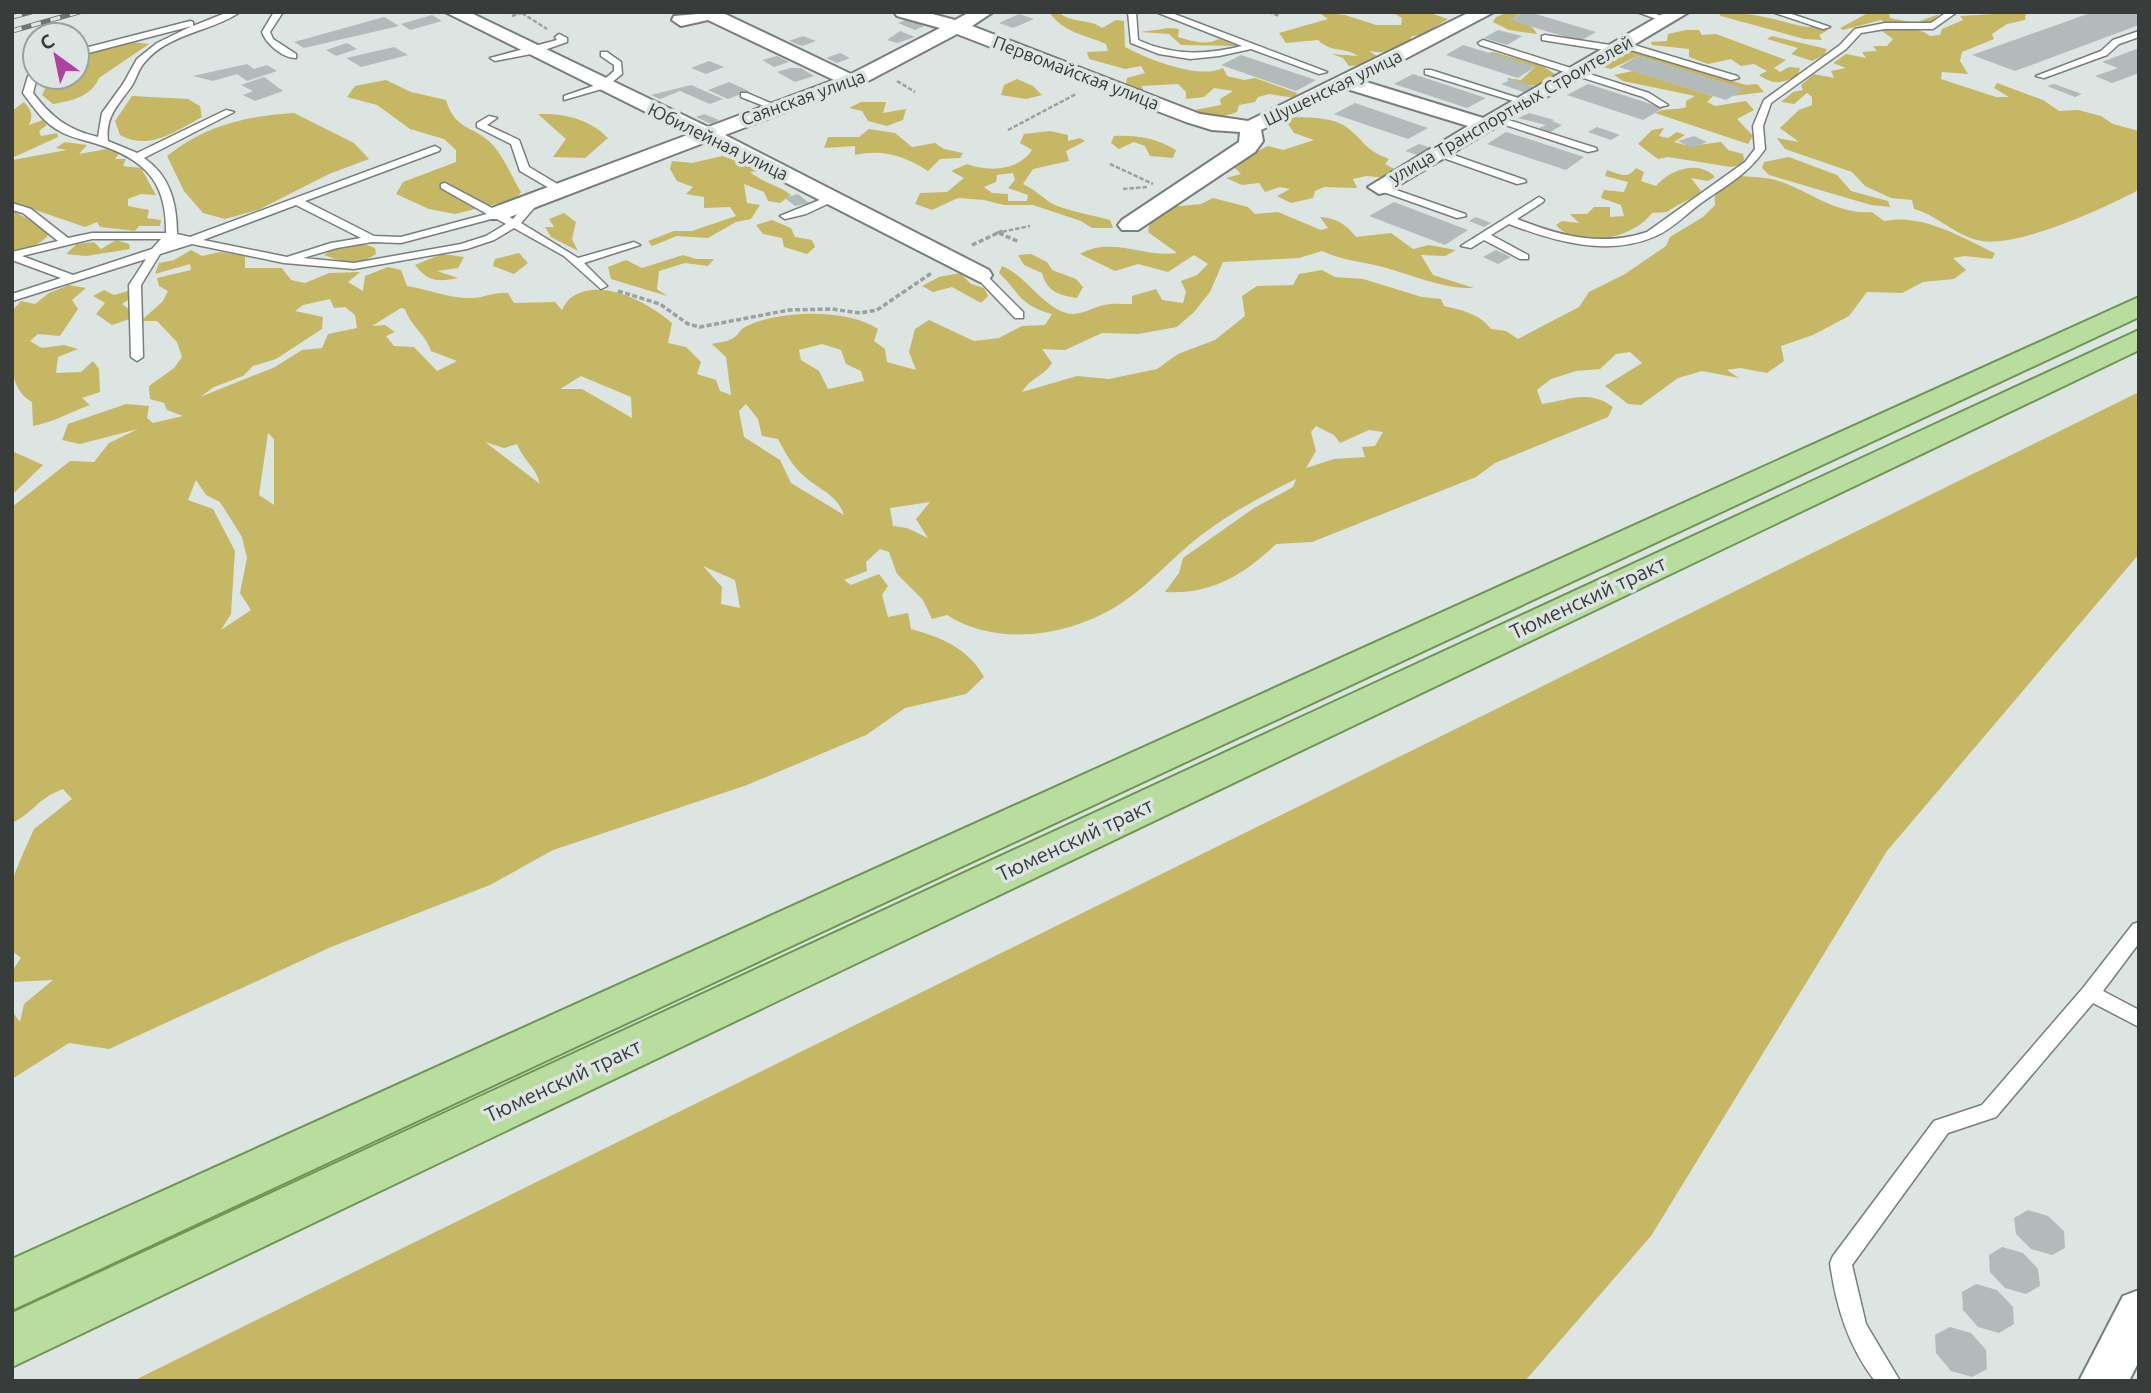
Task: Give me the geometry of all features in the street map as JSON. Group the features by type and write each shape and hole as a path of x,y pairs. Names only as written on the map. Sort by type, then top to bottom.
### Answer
{"main road":[{"name":"Тюменский тракт","path":"12,1285 2139,306"},
{"name":"Тюменский тракт","path":"12,1341 2139,339"}],"street":[{"name":"Юбилейная улица","path":"453,12 706,134 980,275"},
{"name":"Первомайская улица","path":"903,12 955,26 1098,83 1212,124 1250,127"},
{"name":"Саянская улица","path":"506,219 536,200 560,190 883,68 984,12"},
{"name":"Шушенская улица","path":"1130,225 1247,147 1252,141 1250,127 1273,119 1347,83 1485,12"},
{"path":"681,20 710,14 851,81"},
{"name":"улица Транспортных Строителей","path":"1379,187 1674,16"},
{"path":"1347,83 1491,122"},
{"path":"2103,1381 2139,1312"}],"lane":[{"path":"91,49 236,12"},
{"path":"103,142 103,122 108,109 129,84 138,63 161,46 236,12"},
{"path":"279,12 266,32 269,40 293,57"},
{"path":"1132,12 1134,41 1149,50 1201,57 1248,47"},
{"path":"1160,12 1229,35 1248,47 1322,72"},
{"path":"1641,12 1674,16"},
{"path":"1776,12 1826,27"},
{"path":"1510,220 1567,240 1596,245 1622,243 1652,233 1744,171 1760,149 1758,126 1767,103 1843,47 1858,31 1885,26 1933,26 1953,12"},
{"path":"2041,76 2104,53 2116,42 2139,34"},
{"path":"495,58 564,40 559,37"},
{"path":"1545,37 1620,47 1734,78"},
{"path":"1483,43 1646,95 1663,105"},
{"path":"567,98 602,86 619,72 618,64 604,54"},
{"path":"1428,72 1526,102"},
{"path":"28,91 36,105 57,125 77,135 138,156 156,172 167,190 173,216 171,236 156,251 135,285 136,356"},
{"path":"744,96 777,108"},
{"path":"138,156 229,112"},
{"path":"492,118 480,125 518,145 524,169 560,190"},
{"path":"1491,122 1592,150"},
{"path":"12,298 192,240 435,149"},
{"path":"1439,153 1521,182"},
{"path":"445,186 543,238 575,261 601,286"},
{"path":"1379,187 1461,216"},
{"path":"785,216 802,212 832,198"},
{"path":"1467,246 1539,200"},
{"path":"298,202 372,239"},
{"path":"12,206 27,211 65,241"},
{"path":"284,260 335,245 372,239 401,240 506,219"},
{"path":"12,256 92,236 171,236 284,260 354,266 463,247 490,238 506,219"},
{"path":"1484,236 1524,257"},
{"path":"575,261 635,245"},
{"path":"12,256 71,278"},
{"path":"980,275 1019,314"},
{"path":"1889,1381 1873,1362 1846,1306 1840,1263 1941,1127 1989,1111 2090,993 2139,929"},
{"path":"2090,993 2139,1019"}],"path":[{"path":"1268,12 1280,16"},
{"path":"522,13 559,37"},
{"path":"1008,130 1098,83"},
{"path":"1110,164 1160,187"},
{"path":"601,286 660,304 688,324 700,327 789,310 832,309 860,313 877,310 919,279 998,232 1030,226"},
{"path":"998,232 1019,242"}],"shaded area":[{"path":"1049,12 1058,12 1102,28 1116,20 1124,21 1125,47 1146,57 1188,70 1213,71 1223,68 1227,76 1244,80 1255,78 1297,93 1295,98 1269,94 1258,97 1255,102 1239,105 1237,112 1232,114 1205,116 1195,110 1221,105 1220,99 1233,91 1214,88 1204,97 1186,99 1186,92 1178,84 1142,86 1144,92 1125,89 1127,78 1145,73 1141,66 1125,69 1089,59 1087,52 1108,51 1106,44 1068,29"},
{"path":"1318,12 1345,15 1376,25 1401,25 1402,18 1393,13 1397,12 1427,12 1448,19 1422,35 1412,36 1399,49 1388,52 1369,51 1380,58 1367,65 1349,66 1343,58 1332,54 1358,56 1328,47 1318,40 1286,43 1279,33 1328,19"},
{"path":"1508,12 1522,12 1510,20 1529,26 1537,34 1509,30 1493,22 1496,17"},
{"path":"1717,12 1750,14 1828,30 1819,35 1822,40 1804,39 1721,16"},
{"path":"2026,12 2025,20 2007,24 1992,34 1994,39 1962,52 1960,61 1968,74 1942,72 1941,79 1996,97 2009,97 1994,88 1997,83 2043,100 2059,111 2078,110 2139,131 2139,188 2135,192 2082,217 2038,233 1998,241 1982,241 1964,235 1914,209 1912,200 1891,198 1865,186 1852,172 1785,149 1777,138 1799,142 1780,128 1799,110 1812,105 1812,97 1807,93 1794,104 1781,102 1793,92 1803,90 1801,85 1814,74 1834,78 1831,71 1846,68 1833,63 1846,54 1866,58 1862,52 1877,51 1873,46 1887,46 1893,39 1882,31 1907,29 1930,36 1940,35 1942,29 1963,20 1960,16"},
{"path":"1868,13 1889,14 1890,18 1915,23 1939,14 1930,24 1885,23 1881,20 1843,30 1840,28"},
{"path":"1179,29 1178,37 1188,40 1204,42 1219,39 1238,46 1181,45 1169,34 1140,32"},
{"path":"1699,30 1702,35 1716,34 1786,60 1774,68 1780,72 1789,67 1800,68 1798,75 1783,82 1774,82 1759,75 1767,71 1754,64 1741,66 1731,59 1708,64 1689,57 1689,49 1652,45 1651,42 1667,41 1668,34"},
{"path":"1772,36 1827,49 1824,55 1812,61 1791,54 1798,48 1767,39"},
{"path":"132,42 149,44 99,78 91,90 91,53"},
{"path":"1634,51 1746,85 1757,84 1764,92 1733,96 1743,89 1638,56 1611,69 1598,66 1618,52"},
{"path":"1493,52 1543,66 1559,77 1542,86 1511,84 1507,78 1521,80 1535,67 1488,53"},
{"path":"1633,71 1713,96 1707,102 1715,106 1746,101 1754,110 1737,119 1753,136 1748,144 1655,113 1686,107 1686,101 1695,96 1623,81 1614,75"},
{"path":"1017,79 1033,86 1042,95 1026,99 1001,95 1004,85"},
{"path":"386,80 411,92 446,100 460,123 486,138 496,149 521,192 516,199 455,214 429,209 396,194 403,182 456,162 456,150 444,139 410,129 377,105 347,97 355,86"},
{"path":"44,91 90,91 53,104 42,95"},
{"path":"132,96 188,99 200,106 202,117 162,138 142,141 131,139 120,135 115,121"},
{"path":"24,102 31,113 29,125 43,120 47,125 39,131 41,136 57,133 58,137 12,158 12,111"},
{"path":"861,102 886,102 883,113 906,109 903,120 887,126 868,121 862,111 849,108"},
{"path":"294,113 354,143 369,159 329,174 258,210 225,219 203,213 184,191 167,156 197,137 227,124"},
{"path":"538,114 557,115 585,122 608,138 585,158 553,157 566,139"},
{"path":"1295,117 1324,119 1343,125 1370,149 1389,159 1385,164 1396,170 1387,178 1366,176 1353,179 1357,188 1324,187 1315,191 1313,198 1291,203 1277,196 1290,189 1280,187 1265,192 1259,183 1242,185 1226,178 1241,174 1231,164 1268,146 1283,150 1314,140 1294,133 1286,121"},
{"path":"1664,128 1659,136 1668,138 1677,132 1685,135 1674,142 1689,146 1721,142 1728,150 1743,154 1745,164 1731,167 1668,157 1658,159 1638,144 1652,130"},
{"path":"869,129 895,133 912,147 935,143 944,149 963,153 960,158 940,159 928,171 910,161 884,153 855,155 855,146 824,148 828,137 859,137"},
{"path":"1050,131 1068,135 1068,141 1080,138 1085,141 1066,151 1069,161 1033,169 1023,184 1055,205 1110,220 1113,228 1092,228 1081,221 1033,205 1004,205 958,198 932,210 915,204 920,193 947,192 964,178 951,171 967,164 994,169 1019,162 1032,150 1020,143 1024,134","holes":["1013,173 1015,180 1008,188 1028,195 1027,201 1008,201 1008,194 992,193 984,187 996,182 997,175"]},
{"path":"1114,136 1146,138 1176,150 1173,158 1150,156 1145,146 1134,142 1119,149 1111,143"},
{"path":"65,142 87,145 79,154 107,149 119,154 115,159 126,159 123,166 141,168 156,195 141,194 128,199 128,206 149,210 147,218 161,220 160,226 139,226 135,231 100,227 97,222 85,227 12,202 12,160 67,150 56,148"},
{"path":"722,156 749,164 761,171 750,172 791,195 780,203 768,201 764,192 744,184 747,203 760,205 751,219 736,222 708,238 677,236 652,246 648,241 674,231 692,231 736,216 730,207 704,208 704,197 686,194 693,187 677,181 670,169 672,161 692,163"},
{"path":"1789,157 1837,175 1851,191 1888,201 1890,207 1871,205 1769,175 1762,168 1764,162"},
{"path":"1636,168 1644,172 1641,181 1656,186 1668,175 1684,169 1701,169 1715,177 1708,181 1691,178 1701,191 1698,194 1667,212 1652,213 1644,222 1620,235 1578,238 1556,225 1562,221 1579,223 1570,214 1587,214 1594,207 1610,207 1610,217 1624,216 1621,205 1601,198 1604,190 1624,192 1628,182 1605,176 1607,170 1626,175"},
{"path":"1741,176 1774,180 1847,210 1872,212 1884,221 1898,219 1927,223 1995,253 1992,259 1965,256 1953,258 1966,270 1954,279 1923,282 1902,293 1867,292 1849,316 1813,335 1781,346 1784,361 1767,373 1740,368 1727,370 1739,378 1702,371 1678,378 1641,405 1628,404 1605,386 1642,363 1630,352 1616,354 1600,369 1576,371 1551,379 1537,390 1542,404 1579,397 1596,398 1613,407 1608,417 1495,463 1476,477 1312,542 1276,544 1252,565 1226,581 1197,590 1165,592 1179,573 1183,558 1254,508 1293,487 1296,479 1246,505 1211,528 1123,602 1103,614 1059,630 1012,634 989,632 947,615 932,619 923,600 897,574 889,552 880,549 866,562 867,571 844,580 851,585 879,574 888,586 882,595 888,617 908,613 911,629 943,640 970,659 984,677 966,694 905,708 866,735 747,785 553,850 490,885 331,947 109,1049 69,1043 12,1079 12,1011 20,1022 24,1004 53,980 12,982 12,971 21,958 12,951 12,880 34,829 72,799 63,789 47,797 12,823 12,507 70,461 94,462 109,443 138,429 80,444 62,440 68,424 126,404 149,406 147,418 153,423 183,416 167,410 164,403 150,399 149,386 174,368 182,357 177,342 157,321 141,321 163,301 168,291 159,286 157,278 191,270 190,264 155,274 159,263 174,260 191,250 202,256 220,252 245,256 245,268 282,268 291,280 305,283 329,273 360,272 348,282 363,291 365,276 388,267 401,270 407,286 465,298 508,293 514,303 555,302 562,310 571,298 584,292 611,291 638,301 672,323 668,343 686,347 701,362 697,374 716,380 720,391 731,395 726,357 712,344 729,340 745,327 775,317 831,315 865,322 878,329 874,341 885,349 887,362 916,370 909,352 915,329 929,320 974,341 999,338 1022,326 1045,325 1052,314 1021,298 999,273 1002,266 1011,270 1054,308 1069,314 1107,304 1132,304 1132,296 1156,289 1162,300 1183,303 1186,292 1181,281 1197,275 1208,264 1194,255 1168,272 1138,264 1115,271 1080,254 1104,247 1177,253 1148,232 1150,220 1171,207 1201,204 1213,198 1248,207 1255,214 1278,212 1321,230 1328,228 1320,217 1340,223 1356,237 1391,233 1413,249 1429,245 1456,250 1445,256 1421,255 1433,275 1474,288 1438,284 1322,251 1299,258 1223,262 1210,292 1177,327 1138,334 1102,333 1065,350 1042,349 1052,363 1022,392 1077,376 1109,379 1157,369 1178,354 1215,340 1245,316 1242,296 1257,286 1293,285 1299,274 1322,270 1335,277 1363,279 1422,297 1441,299 1444,306 1470,313 1491,329 1506,331 1518,339 1579,307 1589,292 1625,274 1666,246 1670,237 1703,217 1715,205 1718,189","holes":["330,299 334,308 345,307 355,315 357,328 328,334 322,348 302,350 275,367 200,397 214,387 243,376 253,366 276,359 322,329 323,317 295,311 303,305","401,308 405,309 431,351 457,361 437,371 414,347 394,346 386,336 395,332 385,325 372,326","822,344 841,350 846,364 861,371 864,381 828,389 819,371 801,360 799,350","581,376 631,397 632,418 582,389 560,389","746,404 758,419 762,436 778,439 796,468 832,497 844,515 791,483 780,460 744,437 739,411","1316,426 1334,435 1340,443 1369,430 1383,432 1375,446 1362,447 1365,457 1334,459 1306,468 1316,451 1311,432","268,433 274,439 274,505 259,495","485,442 504,448 517,444 540,484","196,480 206,495 220,502 242,537 247,558 240,593 251,610 221,630 231,614 235,551 213,509 188,500","930,502 916,519 928,538 907,528 893,526 890,508","703,566 735,580 740,608 721,604 722,587"]},
{"path":"12,210 50,232 47,237 29,247 12,250"},
{"path":"564,213 576,222 572,239 578,251 551,237 545,227 554,227 549,219"},
{"path":"772,220 791,228 795,237 812,240 815,247 807,254 784,247 782,238 763,234 756,225"},
{"path":"116,240 129,244 130,249 86,256 66,254 77,244 94,242 101,249"},
{"path":"362,243 375,248 376,254 357,262 324,255 338,246"},
{"path":"519,253 528,263 514,274 493,266 495,259"},
{"path":"442,254 464,257 458,268 437,271 458,278 429,278 415,265"},
{"path":"1031,254 1047,262 1052,270 1076,279 1083,287 1077,298 1055,292 1042,273 1024,265 1018,255"},
{"path":"683,255 696,259 714,259 708,266 685,263 659,271 657,289 667,296 611,279 608,267 626,260 642,268"},
{"path":"960,273 971,284 984,288 988,296 981,303 952,287 933,292 922,286 939,277"},
{"path":"69,285 86,288 72,300 78,309 60,336 38,334 30,341 42,348 64,345 78,349 58,357 56,373 81,372 93,361 99,369 100,392 82,398 90,405 33,426 32,402 23,395 13,374 12,311 21,301 35,304 49,293"},
{"path":"104,290 114,295 128,291 129,299 122,304 130,310 132,318 112,325 96,314 105,303 93,296"},
{"path":"2139,392 2139,554 1887,851 1651,1236 1525,1381 133,1381"},
{"path":"12,451 43,465 12,495"}],"building":[{"path":"1524,12 1596,32 1580,41 1509,20"},
{"path":"2093,12 2139,12 2139,25 2015,71 1972,55"},
{"path":"1019,14 1034,19 1013,28 999,23"},
{"path":"432,15 442,21 410,30 401,24"},
{"path":"384,17 399,26 304,48 294,42"},
{"path":"908,19 924,26 915,30 898,23"},
{"path":"1498,30 1522,36 1507,45 1484,38"},
{"path":"900,31 915,37 897,43 887,40"},
{"path":"803,36 816,41 802,46 789,41"},
{"path":"347,43 357,49 336,56 326,50"},
{"path":"1463,45 1535,67 1518,78 1446,55"},
{"path":"394,47 408,55 361,67 346,58"},
{"path":"2139,48 2139,73 2112,83 2095,76 2118,68 2102,62"},
{"path":"840,53 850,58 837,63 826,58"},
{"path":"1241,55 1316,80 1296,91 1221,65"},
{"path":"777,56 789,62 774,67 762,60"},
{"path":"1638,56 1744,89 1726,100 1619,67"},
{"path":"709,61 724,67 706,74 691,68"},
{"path":"247,64 254,69 267,65 277,71 247,81 237,74 213,81 193,76"},
{"path":"801,68 814,76 795,82 777,72"},
{"path":"1413,74 1486,98 1467,108 1394,84"},
{"path":"264,77 283,91 255,101 243,95 253,91 241,85"},
{"path":"1512,79 1540,89 1529,94 1501,84"},
{"path":"729,82 749,91 728,99 708,90"},
{"path":"1588,84 1663,108 1643,120 1567,95"},
{"path":"2054,84 2082,94 2075,97 2047,86"},
{"path":"691,85 723,99 710,104 680,91 660,99 651,95"},
{"path":"1355,103 1428,128 1408,139 1334,114"},
{"path":"1529,113 1555,120 1552,121 1562,125 1550,132 1539,128 1546,125 1518,118"},
{"path":"704,114 719,120 711,124 696,117"},
{"path":"1597,127 1620,135 1611,140 1588,132"},
{"path":"1506,132 1584,157 1566,170 1487,144"},
{"path":"1694,136 1707,142 1691,148 1678,141"},
{"path":"1419,144 1434,149 1420,156 1405,151"},
{"path":"798,194 809,203 795,206 785,198"},
{"path":"1394,202 1468,230 1445,245 1369,216"},
{"path":"1476,217 1491,223 1484,227 1469,221"},
{"path":"1496,250 1511,257 1498,264 1483,257"},
{"path":"2028,1210 2048,1216 2064,1231 2065,1248 2052,1255 2031,1249 2016,1234 2014,1218"},
{"path":"2002,1247 2023,1253 2038,1269 2040,1286 2026,1294 2005,1288 1990,1272 1989,1255"},
{"path":"1976,1284 1997,1290 2013,1307 2014,1324 1999,1333 1978,1327 1963,1310 1962,1292"},
{"path":"1950,1327 1971,1333 1986,1350 1987,1369 1972,1377 1951,1371 1936,1353 1935,1335"}],"railway":[{"path":"12,17 31,12"},
{"path":"12,31 79,12"}]}
